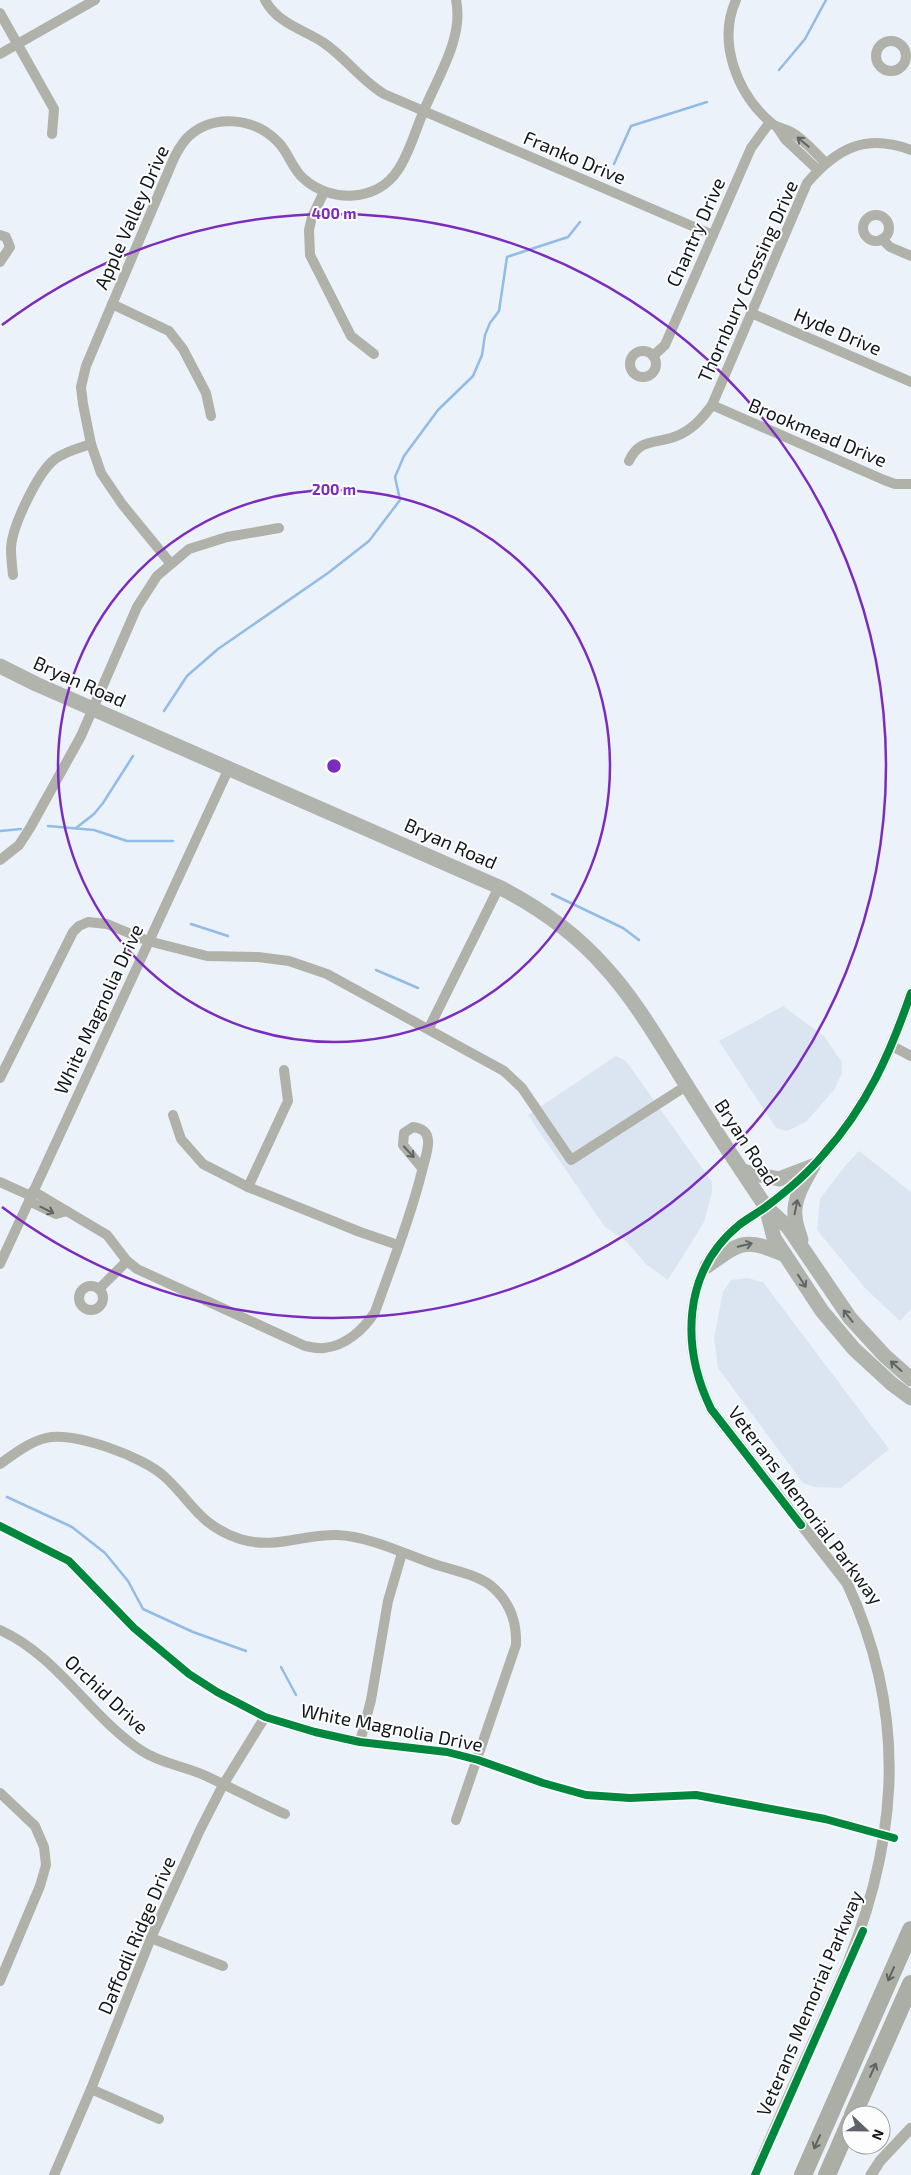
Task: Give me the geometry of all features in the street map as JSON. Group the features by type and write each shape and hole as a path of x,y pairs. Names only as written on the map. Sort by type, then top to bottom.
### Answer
{"highway":[{"path":"803,2175 911,1930"},
{"path":"857,2105 911,1984"},
{"path":"827,2175 841,2143"}],"main road":[{"name":"Bryan Road","path":"0,666 36,684 500,886 552,919 592,953 631,1000 766,1207 788,1227 850,1318 885,1356 911,1379"},
{"path":"742,1171 779,1179 814,1166"},
{"path":"804,1251 794,1215 802,1185 814,1166"},
{"name":"Bryan Road","path":"766,1207 774,1238 822,1311 843,1337 874,1368 911,1398"},
{"path":"707,1266 742,1244 752,1243 765,1246 785,1255"}],"street":[{"path":"0,54 95,0"},
{"name":"Franko Drive","path":"265,0 281,19 312,35 337,52 374,88 713,235"},
{"name":"Apple Valley Drive","path":"171,564 110,488 98,466 91,444 81,387 86,366 174,158 186,139 209,125 232,121 245,122 260,128 280,143 298,174 324,192 355,196 383,185 397,171 404,160 454,37 457,16 456,0"},
{"path":"736,0 728,37 730,56 748,98 785,139 818,170"},
{"path":"0,13 54,110 52,134"},
{"path":"773,125 792,132 826,162"},
{"name":"Chantry Drive","path":"653,356 665,345 751,148 773,125"},
{"name":"Thornbury Crossing Drive","path":"629,461 634,451 641,445 674,437 687,431 701,421 712,405 807,182 826,162 840,152 860,144 882,142 911,150"},
{"path":"324,192 312,218 309,230 310,256 351,336 374,354"},
{"path":"0,235 6,237 10,248 0,262"},
{"path":"882,239 890,247 911,256"},
{"path":"112,304 169,332 183,349 206,393 211,416"},
{"name":"Hyde Drive","path":"751,313 911,382"},
{"name":"Brookmead Drive","path":"712,405 884,480 895,484 911,484"},
{"path":"13,575 11,548 15,532 30,494 43,471 66,452 91,444"},
{"path":"0,860 19,845 30,828 93,709 137,606 157,576 189,549 227,537 278,528"},
{"name":"White Magnolia Drive","path":"0,1264 228,768"},
{"path":"429,1028 500,886"},
{"path":"0,1078 73,932 79,926 88,922 107,924 148,942 207,956 258,957 289,961 327,974 429,1028 504,1071 522,1088 571,1160 686,1086"},
{"name":"Veterans Memorial Parkway","path":"884,1650 858,1598 718,1418 704,1394 694,1360 691,1327 696,1295 707,1266 730,1234 766,1207 814,1166 858,1110 880,1074 911,994"},
{"path":"892,1046 911,1056"},
{"path":"248,1187 288,1101 284,1070"},
{"path":"173,1115 181,1139 202,1164 248,1187 360,1232 398,1245"},
{"path":"0,1182 31,1196 56,1214 67,1211 107,1235 127,1261 137,1268 304,1346 324,1348 343,1342 367,1324 375,1312 422,1168"},
{"path":"99,1288 127,1261"},
{"path":"0,1464 34,1442 53,1437 74,1437 154,1468 166,1477 192,1509 205,1520 234,1537 271,1544 336,1535 351,1537 482,1580 508,1604 516,1631 516,1645 456,1820"},
{"name":"White Magnolia Drive","path":"0,1526 69,1561 134,1628 189,1674 217,1692 265,1717 315,1732 360,1742 447,1752 478,1760 543,1783 586,1795 630,1798 696,1795 825,1818 894,1838"},
{"path":"360,1742 371,1700 388,1601 402,1553"},
{"name":"Orchid Drive","path":"0,1630 42,1658 122,1736 142,1751 165,1763 204,1775 285,1814"},
{"name":"Daffodil Ridge Drive","path":"54,2175 91,2089 151,1938 223,1785 265,1717"},
{"path":"0,1793 35,1826 44,1847 46,1865 40,1886 0,1981"},
{"name":"Veterans Memorial Parkway","path":"755,2175 863,1931 894,1838 898,1819"},
{"path":"151,1938 223,1966"},
{"path":"91,2089 159,2119"},
{"path":"871,2175 880,2161 911,2128"}],"shaded area":[{"path":"783,1006 824,1036 842,1062 842,1073 834,1090 806,1122 787,1131 776,1128 719,1041"},
{"path":"616,1056 626,1061 712,1182 712,1192 704,1222 668,1280 646,1264 626,1241 605,1227 528,1115"},
{"path":"859,1151 911,1192 911,1309 900,1321 866,1289 817,1230 820,1199"},
{"path":"747,1278 763,1282 889,1449 841,1488 814,1487 803,1483 718,1368 714,1338 723,1292 731,1280"}],"waterway":[{"path":"779,70 805,39 826,0"},
{"path":"614,164 631,126 707,102"},
{"path":"164,711 187,676 218,649 328,573 369,541 400,500 395,477 404,456 438,410 473,376 482,355 485,335 490,323 499,311 507,257 568,237 580,222"},
{"path":"76,828 94,814 103,803 133,756"},
{"path":"48,826 94,830 127,841 173,841"},
{"path":"0,831 21,829"},
{"path":"552,894 623,928 639,940"},
{"path":"191,924 228,936"},
{"path":"376,970 418,988"},
{"path":"7,1497 72,1527 105,1553 128,1581 143,1609 193,1632 246,1651"},
{"path":"281,1667 296,1695"}],"cycle path":[{"path":"801,1525 711,1409 701,1385 695,1361 692,1311 697,1288 706,1265 720,1244 739,1225 764,1209 804,1176 852,1118 886,1058 911,993"},
{"path":"0,1526 69,1561 134,1628 189,1674 217,1692 265,1717 315,1732 360,1742 447,1752 478,1760 543,1783 586,1795 630,1798 696,1795 825,1819 894,1838"},
{"path":"755,2175 863,1931"}]}
